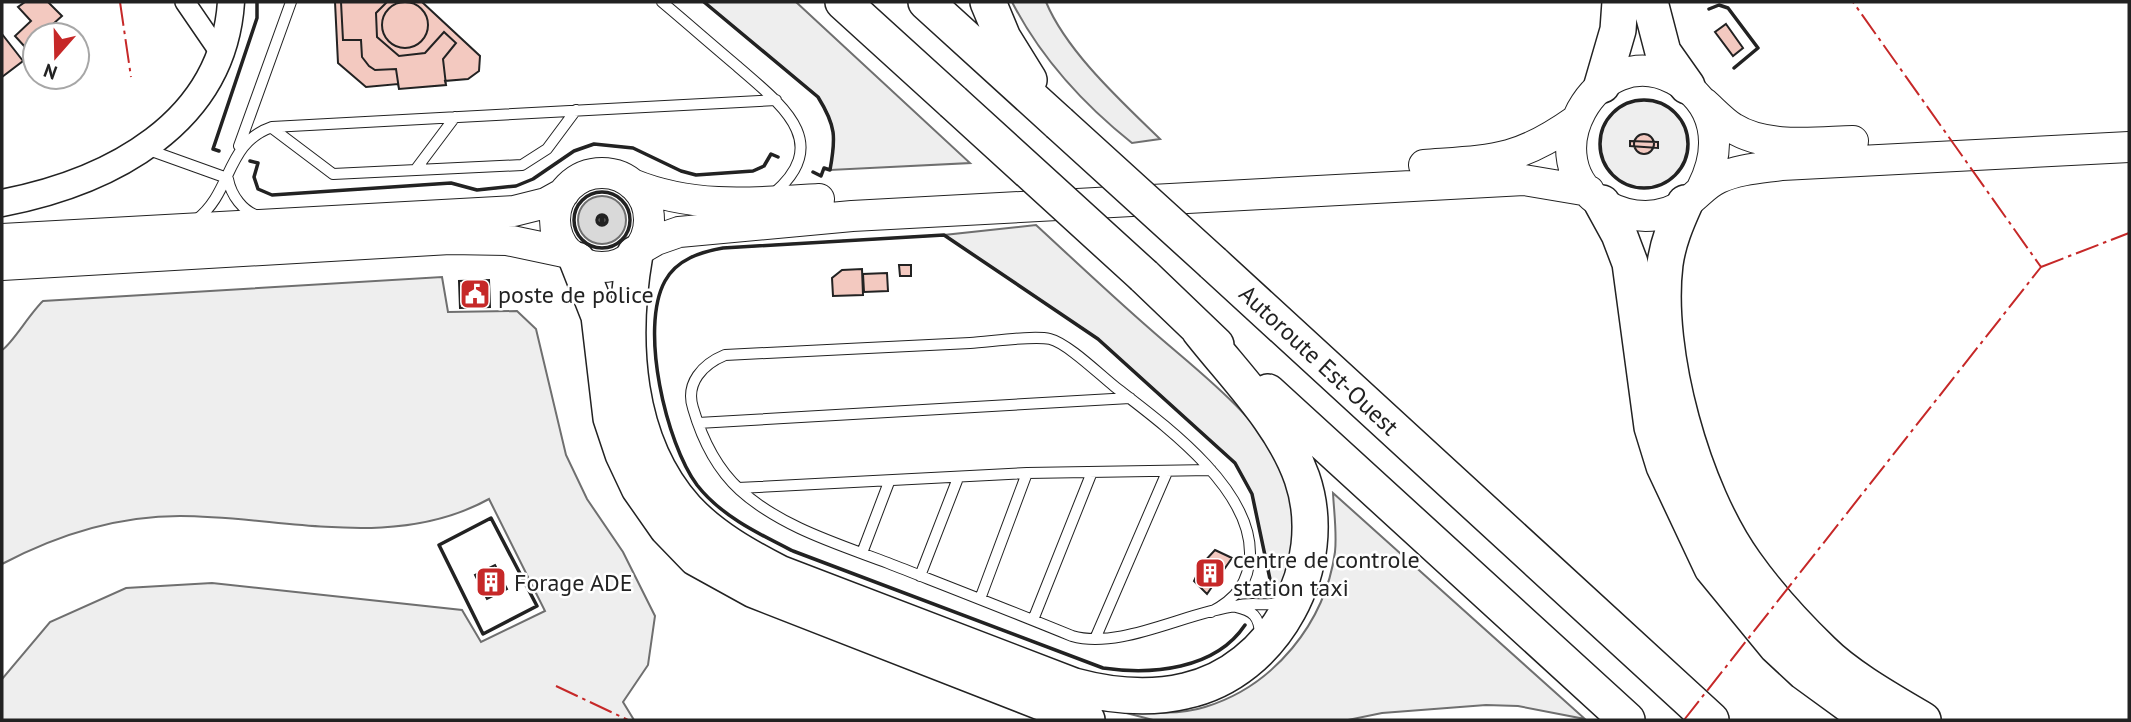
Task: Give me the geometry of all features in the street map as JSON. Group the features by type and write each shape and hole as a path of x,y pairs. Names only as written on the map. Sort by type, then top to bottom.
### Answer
{"highway":[{"path":"843,2 1627,720"},
{"name":"Autoroute Est-Ouest","path":"926,2 1711,720"},
{"path":"988,2 1003,38 1059,123"},
{"path":"1602,85 1618,30 1620,2"},
{"path":"1650,2 1663,52 1695,94"},
{"path":"1694,196 1674,227 1665,261 1666,327 1674,392 1688,444 1716,512 1744,562 1824,654 1923,720"},
{"path":"1595,197 1630,263 1653,427 1664,466 1712,568 1776,646 1804,672 1870,720"},
{"path":"636,253 626,315 634,400 641,429 675,495 704,526 741,552 779,573 1096,692 1141,697 1186,691 1226,674 1257,650 1290,610 1302,581 1310,540 1309,510 1303,479 1290,450 1273,425 1199,330"},
{"path":"573,256 599,316 611,418 623,454 639,488 667,528 696,558 754,590 1087,720"}],"main road":[{"path":"2,203 99,173 146,149 201,92 222,55 231,2"},
{"path":"1595,197 1572,158 1575,121 1585,100 1602,85 1622,75 1644,72 1667,75 1695,94 1734,129 1768,139 1793,142 2129,127"},
{"path":"1694,196 1712,168 1716,145 1713,123 1695,94"},
{"path":"2,239 514,211 547,203 580,179 601,173 622,178 663,197 701,203 763,202 1485,160 1528,151 1575,121"},
{"path":"2,265 450,239 507,240 607,267 656,240 680,232 866,215 1524,180 1556,183 1595,197 1622,213 1644,216 1665,213 1734,172 1782,165 2129,147"},
{"path":"632,184 639,191 648,211 648,233 636,253"},
{"path":"564,193 558,202 556,224 558,234 573,256"}],"street":[{"path":"185,2 222,55"}],"lane":[{"path":"185,229 215,202 227,178 291,2"},
{"path":"662,2 776,100 795,122 801,141 801,155 796,170 785,185 763,202"},
{"path":"238,151 255,133 272,127 776,100"},
{"path":"272,127 334,174 522,165 547,149 576,110"},
{"path":"416,169 455,117"},
{"path":"146,149 227,178 236,200 252,214 283,223"},
{"path":"1211,612 1236,596 1248,572 1250,546 1242,515 1211,470 1130,398 1051,339 725,355 711,361 698,375 691,394 708,448 738,488 782,519 1072,636 1095,639 1211,612 1236,606 1250,601 1276,604 1302,581"},
{"path":"698,423 1130,398"},
{"path":"738,488 1027,473 1211,470"},
{"path":"1033,620 1092,472"},
{"path":"1095,639 1167,472"},
{"path":"979,599 1027,473"},
{"path":"920,576 958,478"},
{"path":"862,553 890,482"},
{"path":"1236,606 1250,610 1256,617 1260,637 1257,650"}],"shaded area":[{"path":"704,2 796,2 970,163 830,170 833,132 818,97"},
{"path":"1012,2 1046,2 1055,21 1081,57 1160,139 1132,143 1097,112 1050,61 1023,23"},
{"path":"1644,100 1669,107 1681,119 1688,144 1681,169 1669,181 1644,188 1619,181 1607,169 1600,144 1607,119 1619,107"},
{"path":"602,196 611,197 619,203 625,211 625,229 619,237 611,243 602,244 593,243 585,237 579,229 578,220 579,211 585,203 593,197"},
{"path":"1036,225 1208,379 1264,437 1288,481 1294,509 1292,553 1276,593 1265,594 1271,584 1252,494 1235,463 1098,339 944,235"},
{"path":"442,277 448,312 517,311 536,329 566,455 587,499 623,552 655,616 648,665 623,702 634,720 2,720 2,679 50,622 126,588 212,583 462,610 481,642 545,611 489,499 452,515 415,524 376,528 297,525 219,517 133,519 66,536 2,564 2,350 43,301"},
{"path":"1333,493 1585,719 1518,706 1486,705 1382,713 1348,720 1153,720 1115,710 1194,710 1230,697 1253,684 1274,667 1308,627 1329,578 1336,545"}],"building":[{"path":"25,2 48,2 62,16 56,21 31,21 18,7"},
{"path":"335,2 422,2 480,56 479,71 468,79 445,81 446,85 399,89 398,84 366,87 338,63"},
{"path":"341,2 387,2 376,13 377,37 399,56 425,53 444,32 456,43 443,59 446,85 399,89 396,69 375,70 369,66 362,57 361,40 343,40"},
{"path":"405,2 421,9 428,25 421,41 405,48 389,41 382,25 389,9"},
{"path":"1726,24 1743,48 1733,56 1715,32"},
{"path":"21,30 21,43 15,36"},
{"path":"2,34 21,58 21,63 2,77"},
{"path":"1644,134 1651,137 1654,144 1651,151 1644,154 1637,151 1634,144 1637,137"},
{"path":"1630,141 1658,142 1658,148 1630,146"},
{"path":"899,265 911,265 911,276 900,276"},
{"path":"862,269 863,295 833,296 832,278 842,270"},
{"path":"887,273 888,291 864,292 863,274"},
{"name":"poste de police","path":"489,280 490,307 460,308 459,281"},
{"name":"centre de controle station taxi","path":"1215,550 1232,558 1207,594 1194,581 1202,564"},
{"name":"Forage ADE","path":"495,565 507,589 487,599 475,575"}],"fence":[{"path":"219,151 213,149 257,18 257,2"},
{"path":"704,2 818,97 831,124 833,149 830,170 824,168 821,176 813,172"},
{"path":"250,161 258,163 254,177 258,189 272,195 451,183 477,190 516,186 533,179 574,151 594,144 633,148 681,171 696,175 753,171 764,166 771,154 778,157"},
{"path":"1245,625 1217,652 1181,666 1141,671 1103,668 793,551 754,531 717,506 697,485 675,442 666,414 656,355 658,302 665,281 683,262 698,254 723,248 944,235 1098,339 1235,463 1252,494 1271,584 1265,594"}],"wall":[{"path":"219,151 213,149 257,18 257,2"},
{"path":"704,2 818,97 831,124 833,149 830,170 824,168 821,176 813,172"},
{"path":"1709,9 1719,5 1728,8 1758,48 1734,68"},
{"path":"1644,100 1669,107 1681,119 1688,144 1681,169 1669,181 1644,188 1619,181 1607,169 1600,144 1607,119 1619,107 1644,100"},
{"path":"250,161 258,163 254,177 258,189 272,195 451,183 477,190 516,186 533,179 574,151 594,144 633,148 681,171 696,175 753,171 764,166 771,154 778,157"},
{"path":"602,192 622,200 630,220 622,240 602,248 582,240 574,220 582,200 602,192"},
{"path":"602,215 607,220 602,225 597,220 602,215"},
{"path":"601,216 603,216 601,224 601,216"},
{"path":"1245,625 1217,652 1181,666 1141,671 1103,668 793,551 754,531 717,506 697,485 675,442 666,414 656,355 658,302 665,281 683,262 698,254 723,248 944,235 1098,339 1235,463 1252,494 1271,584 1265,594"},
{"path":"491,518 537,606 483,634 439,545 491,518"}],"power":[{"path":"120,2 131,77"},
{"path":"1684,720 2041,267 1853,2"},
{"path":"2041,267 2129,233"},
{"path":"556,686 628,720"}],"place":[{"name":"poste de police","path":"475,294"},
{"name":"centre de controle station taxi","path":"1210,573"},
{"name":"Forage ADE","path":"491,582"}]}
